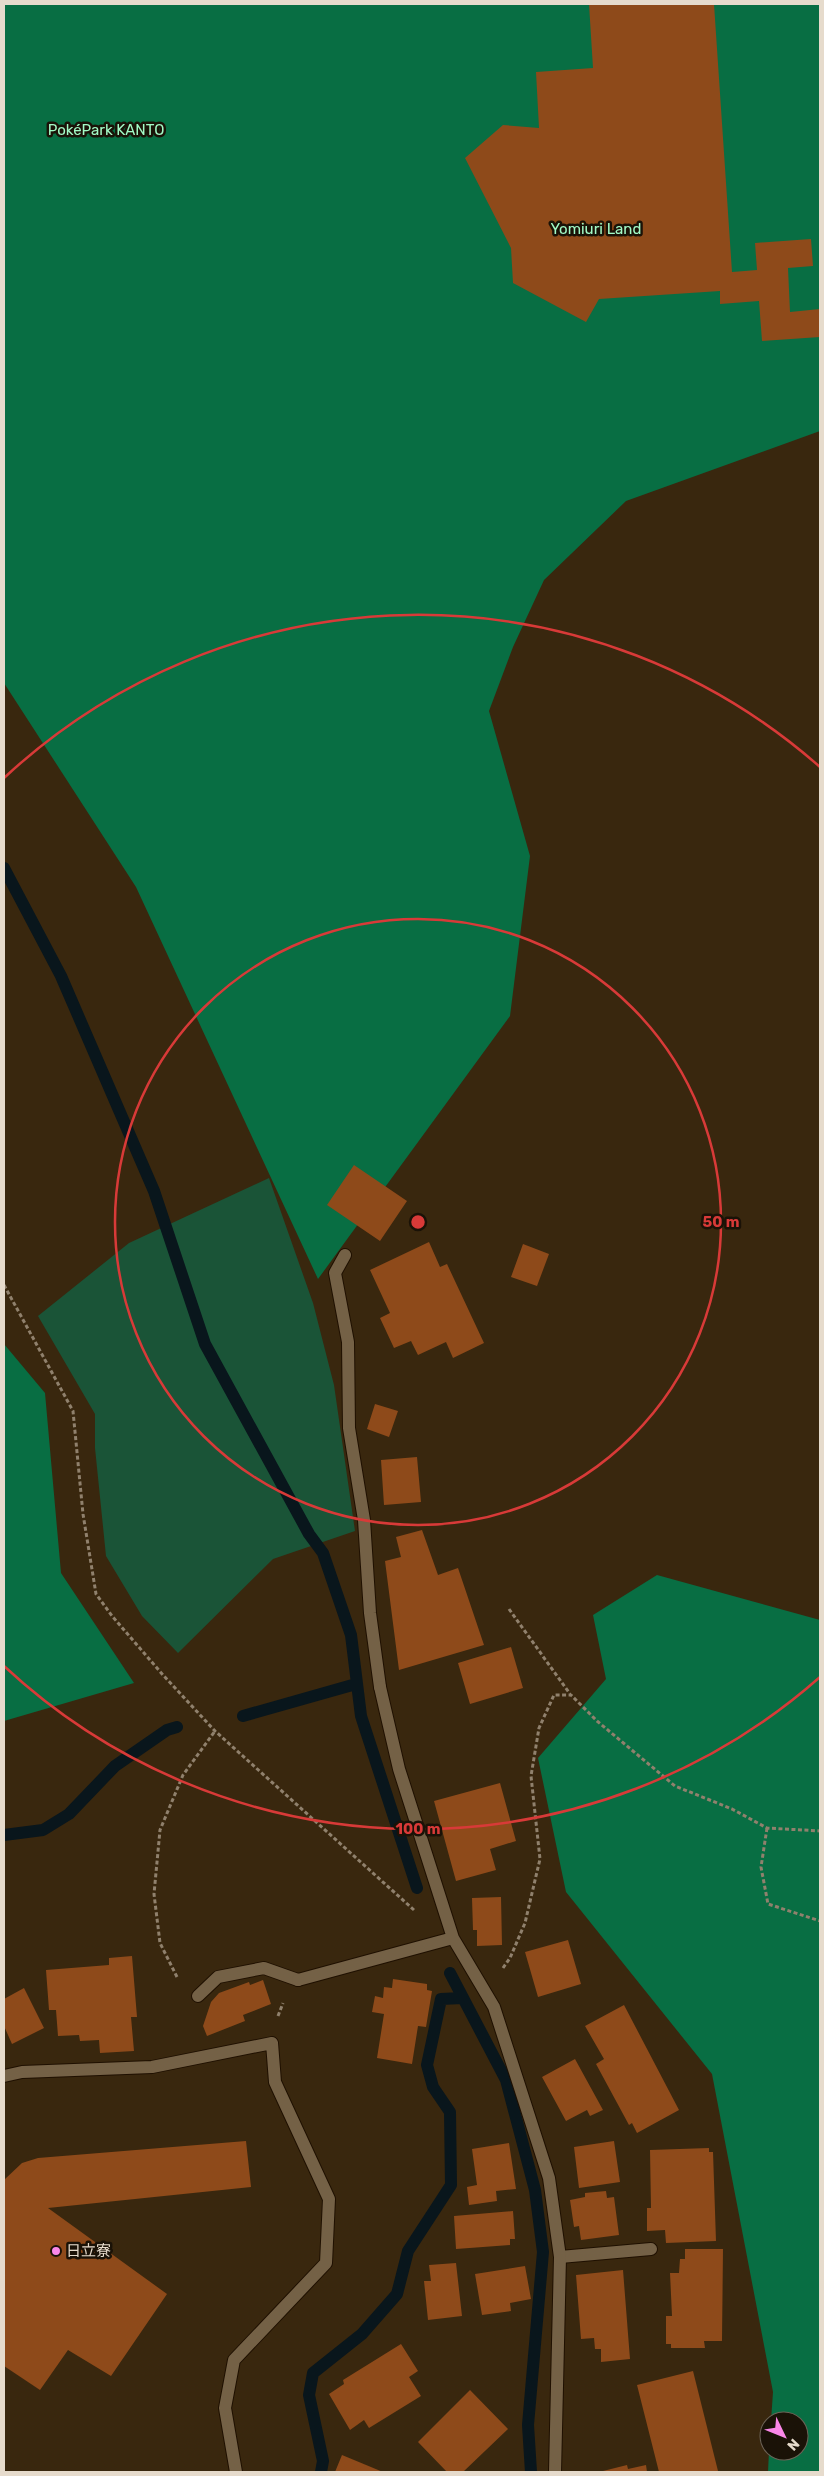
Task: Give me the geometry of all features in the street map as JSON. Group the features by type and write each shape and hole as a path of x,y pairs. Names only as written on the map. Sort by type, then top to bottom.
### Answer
{"street":[{"path":"345,1255 335,1273 348,1342 350,1428 364,1520 370,1613 380,1687 399,1769 453,1938 494,2007 549,2178 560,2256 555,2472"},
{"path":"198,1996 218,1977 264,1968 298,1980 453,1938"},
{"path":"4,2076 22,2072 152,2068 272,2043 275,2082 329,2199 326,2263 234,2360 225,2408 236,2472"},
{"path":"560,2256 651,2249"}],"path":[{"path":"4,1285 73,1411 84,1514 96,1594 156,1668 215,1731 403,1902 453,1938"},
{"path":"509,1609 571,1695 598,1721 675,1786 732,1809 767,1828 820,1831"},
{"path":"485,1994 510,1958 525,1923 540,1859 531,1776 539,1728 554,1695 571,1695"},
{"path":"198,1996 174,1975 160,1943 154,1894 160,1830 183,1775 215,1731"},
{"path":"767,1828 761,1867 768,1904 820,1921"},
{"path":"272,2043 280,2008 298,1980"}],"green space":[{"path":"4,4 820,4 820,431 626,501 544,580 513,647 489,711 530,856 510,1016 318,1279 136,887 4,683"},
{"path":"269,1178 313,1303 334,1385 355,1531 273,1559 178,1653 142,1616 106,1556 95,1448 95,1414 38,1316 129,1243"},
{"path":"4,1344 45,1393 61,1573 134,1683 4,1721"},
{"path":"657,1575 820,1620 820,2472 768,2472 769,2461 809,2461 809,2411 772,2411 773,2392 712,2074 566,1892 538,1758 606,1679 593,1615"}],"building":[{"path":"589,4 714,4 732,272 757,270 755,243 811,239 813,266 788,268 790,312 820,309 820,337 762,341 759,301 720,304 720,291 599,299 586,322 513,283 511,248 465,158 503,125 539,128 536,72 593,68"},
{"path":"354,1165 407,1201 380,1241 327,1205"},
{"path":"429,1242 440,1267 447,1264 484,1343 453,1358 446,1342 418,1355 411,1341 394,1348 380,1318 390,1313 370,1270"},
{"path":"523,1244 549,1254 537,1286 511,1277"},
{"path":"375,1404 398,1411 389,1437 367,1429"},
{"path":"417,1457 421,1502 384,1505 381,1460"},
{"path":"422,1530 438,1575 458,1568 484,1645 399,1670 385,1561 401,1557 396,1537"},
{"path":"511,1647 523,1688 470,1704 458,1663"},
{"path":"500,1783 516,1841 490,1849 496,1870 456,1881 434,1801"},
{"path":"501,1897 502,1945 477,1946 477,1930 473,1930 472,1898"},
{"path":"568,1940 581,1984 538,1997 525,1952"},
{"path":"132,1956 137,2017 131,2017 134,2051 100,2053 99,2040 80,2041 79,2035 58,2036 56,2010 49,2010 46,1970 109,1965 109,1958"},
{"path":"393,1979 427,1984 427,1990 432,1991 426,2027 418,2026 412,2064 377,2058 384,2014 372,2012 375,1996 383,1998 384,1987 392,1988"},
{"path":"263,1980 271,2004 243,2015 245,2021 207,2036 203,2026 211,2002 219,1993 249,1982 250,1985"},
{"path":"24,1988 44,2028 12,2044 4,2026 4,1999"},
{"path":"624,2005 679,2110 637,2133 632,2123 629,2125 596,2064 604,2059 585,2026"},
{"path":"575,2059 603,2110 590,2116 587,2110 566,2121 542,2077"},
{"name":"日立寮","path":"246,2141 251,2187 48,2208 167,2294 111,2376 68,2350 40,2390 4,2366 4,2180 22,2163 38,2158"},
{"path":"614,2141 620,2182 579,2188 574,2147"},
{"path":"509,2143 516,2189 496,2191 497,2201 469,2205 467,2187 477,2185 472,2149"},
{"path":"709,2148 709,2152 713,2152 716,2241 666,2243 665,2230 647,2231 647,2208 651,2208 650,2150"},
{"path":"606,2191 607,2198 614,2197 619,2235 581,2240 579,2226 574,2227 570,2200 585,2197 585,2193"},
{"path":"513,2211 515,2239 510,2239 510,2245 456,2249 454,2216"},
{"path":"685,2249 723,2249 722,2341 704,2341 705,2348 671,2348 671,2344 666,2344 666,2316 672,2316 670,2273 679,2273 680,2259 685,2259"},
{"path":"456,2263 462,2316 428,2320 424,2281 431,2281 429,2265"},
{"path":"525,2266 531,2299 510,2303 511,2311 482,2315 475,2274"},
{"path":"623,2270 630,2359 601,2362 601,2349 595,2349 594,2338 581,2339 576,2275"},
{"path":"401,2344 418,2371 409,2377 421,2396 369,2428 364,2420 350,2430 329,2394 344,2384 343,2380"},
{"path":"693,2371 718,2471 659,2472 637,2385"},
{"path":"470,2390 508,2429 463,2472 447,2472 418,2442"},
{"path":"342,2455 383,2472 335,2472"},
{"path":"627,2465 628,2469 646,2465 647,2472 599,2472"}],"waterway":[{"path":"4,868 61,976 154,1191 205,1344 309,1534 323,1553 351,1635 361,1716 417,1888"},
{"path":"243,1716 356,1684"},
{"path":"4,1835 43,1830 69,1814 115,1766 167,1730 177,1727"},
{"path":"450,1973 506,2080 535,2190 543,2252 528,2425 531,2472"},
{"path":"321,2472 323,2461 309,2395 313,2373 362,2334 397,2294 408,2251 451,2185 450,2112 433,2087 427,2065 441,1999 462,1998"}],"place":[{"name":"日立寮","path":"56,2251"}],"park label":[{"name":"PokéPark KANTO","path":"106,130"},
{"name":"Yomiuri Land","path":"596,229"}]}
